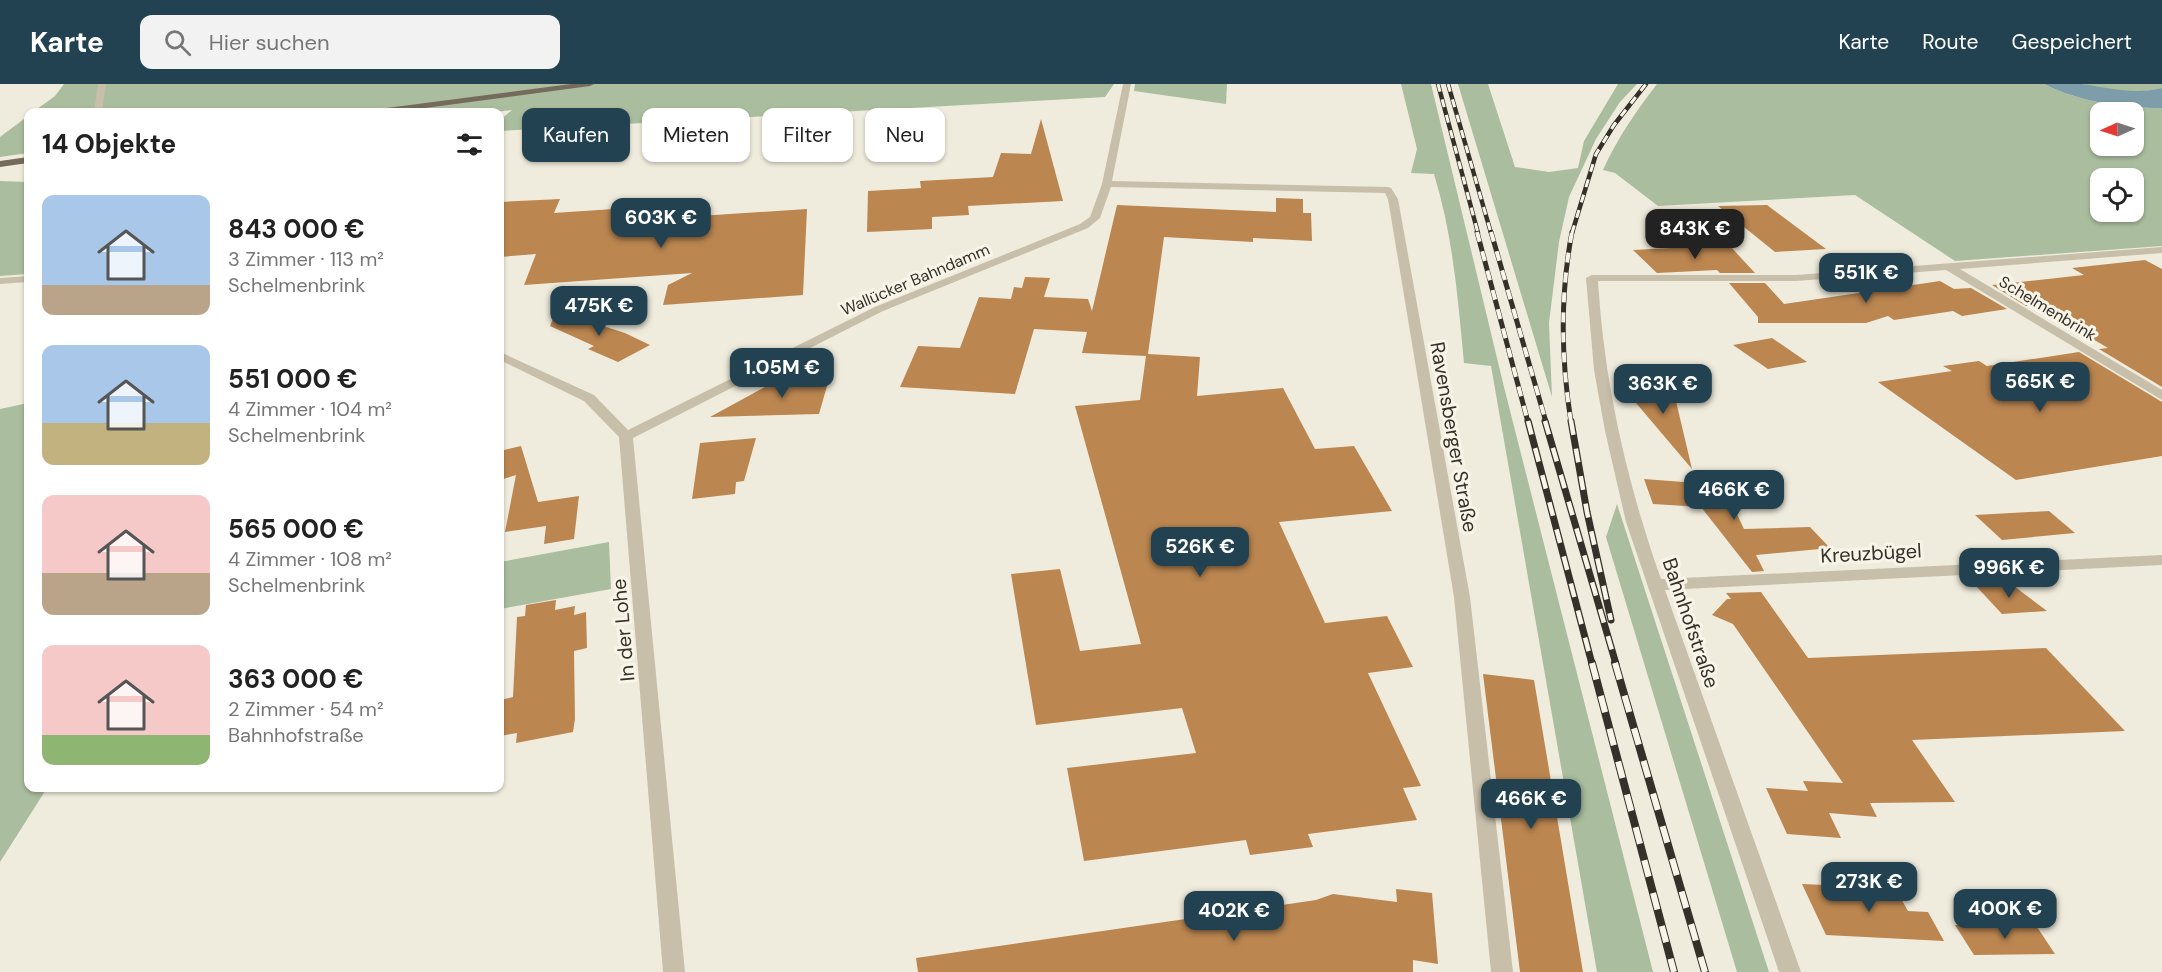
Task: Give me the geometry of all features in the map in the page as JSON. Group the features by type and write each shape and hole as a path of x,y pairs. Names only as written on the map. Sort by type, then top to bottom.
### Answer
{"main road":[{"path":"408,108 590,84"},
{"path":"0,164 24,161"}],"street":[{"path":"99,108 102,84"},
{"name":"Wallücker Bahndamm","path":"626,436 879,309 1084,226 1095,218 1107,184 1127,84"},
{"name":"Ravensberger Straße","path":"1107,184 1354,188 1388,190 1393,199 1462,597 1502,972"},
{"name":"Schelmenbrink","path":"1592,278 1796,278 2162,250"},
{"name":"Schelmenbrink","path":"1948,266 2162,396"},
{"name":"Bahnhofstraße","path":"1592,278 1595,326 1619,468 1633,522 1790,972"},
{"path":"0,281 24,279"},
{"path":"504,358 590,398 626,436"},
{"name":"In der Lohe","path":"626,436 674,972"},
{"name":"Kreuzbügel","path":"1655,585 2162,560"}],"green space":[{"path":"64,84 1114,84 1105,97 909,108 865,108 865,110 853,111 853,108 762,108 762,116 750,117 750,108 642,108 642,123 630,124 630,108 522,108 522,130 504,131 504,117 512,110 504,111 504,108 38,108 55,96"},
{"path":"1135,84 1227,84 1226,104 1134,91"},
{"path":"1401,84 1431,84 1504,387 1653,972 1597,972 1491,366 1464,363 1454,268 1446,221 1434,174 1411,173 1417,149"},
{"path":"1458,84 1488,84 1515,167 1549,172 1578,168 1584,141 1618,84 1637,84 1620,102 1596,139 1569,197 1559,242 1549,323 1552,397"},
{"path":"1657,84 2044,84 2096,102 2090,102 2090,156 2144,156 2144,107 2162,108 2162,246 1955,261 1855,195 1658,206 1615,173 1603,170 1634,115"},
{"path":"2082,84 2162,84 2162,88 2112,90"},
{"path":"24,119 24,154 0,157 0,137"},
{"path":"0,181 24,182 24,274 0,276"},
{"path":"24,404 24,792 44,792 0,862 0,409"},
{"path":"1617,504 1769,972 1737,972 1606,537"},
{"path":"609,542 611,589 504,608 504,561"}],"water":[{"path":"2044,84 2082,84 2132,91 2162,88 2162,108 2144,107 2144,102 2096,102"}],"building":[{"path":"1041,119 1063,201 968,206 969,215 932,217 932,229 867,232 868,191 921,188 920,181 993,177 1001,153 1031,154"},
{"path":"1276,198 1303,199 1303,213 1311,213 1312,241 1253,238 1253,242 1164,237 1148,354 1200,357 1197,396 1283,388 1315,449 1354,446 1392,511 1279,522 1325,623 1387,616 1413,667 1368,673 1421,786 1403,788 1417,820 1308,834 1313,847 1250,855 1246,840 1084,861 1067,768 1196,753 1182,708 1036,725 1011,574 1060,569 1080,651 1141,644 1075,406 1140,400 1146,356 1082,353 1087,332 1034,329 1015,394 900,387 918,346 960,348 979,297 1011,299 1014,287 1022,288 1025,277 1050,278 1044,297 1088,299 1092,311 1117,205 1276,212"},
{"path":"560,199 554,213 687,204 684,217 807,209 803,295 663,305 668,285 692,273 524,285 536,254 504,257 504,202"},
{"path":"1767,205 1826,249 1775,252 1718,206"},
{"path":"1729,245 1755,273 1720,273 1717,270 1657,273 1633,250"},
{"path":"2145,260 2162,269 2162,387 2099,349 2108,348 2035,305 2026,306 1992,285 2084,275 2072,268"},
{"path":"1940,281 1954,289 1971,288 2007,309 1962,316 1953,311 1894,320 1888,316 1866,323 1758,323 1758,317 1729,283 1765,283 1784,304"},
{"path":"556,311 625,333 650,345 618,362 588,349 594,346 550,326"},
{"path":"1772,338 1807,362 1768,369 1733,345"},
{"path":"2079,352 2162,402 2162,456 2016,480 1878,382 1952,371 1943,366 1979,361 1987,366"},
{"path":"796,370 827,386 819,414 710,417"},
{"path":"1639,383 1667,387 1669,396 1675,397 1692,469 1625,390 1641,393"},
{"path":"756,438 744,481 736,482 735,494 692,499 700,443"},
{"path":"521,446 538,502 579,496 574,539 544,544 546,526 505,532 516,475 504,479 504,450"},
{"path":"1644,479 1723,485 1744,529 1810,527 1830,548 1756,555 1764,571 1752,572 1701,507 1653,504"},
{"path":"2049,511 2075,533 2002,540 1975,515"},
{"path":"2010,583 2047,611 2002,614 1975,585"},
{"path":"1761,592 1808,658 2046,648 2125,731 1912,740 1955,802 1870,803 1877,817 1829,813 1841,838 1787,834 1766,788 1808,791 1803,781 1843,783 1733,624 1712,615 1727,599 1731,599 1726,593"},
{"path":"556,600 555,610 575,606 574,615 586,612 587,648 574,651 575,719 573,732 516,743 517,733 504,735 504,699 513,697 517,617 525,616 526,605"},
{"path":"1483,674 1534,680 1583,972 1520,972"},
{"path":"1802,884 1895,888 1908,911 1928,912 1944,941 1826,935"},
{"path":"1396,889 1432,893 1438,964 1413,960 1413,972 918,972 916,958 1316,900 1333,894 1397,902"},
{"path":"2035,924 2055,954 1974,955 1955,925"}],"railway":[{"path":"1438,84 1478,233"},
{"path":"1448,84 1491,233"},
{"path":"1572,233 1596,154 1614,125 1646,84"},
{"path":"1477,232 1528,422"},
{"path":"1491,232 1546,422"},
{"path":"1571,422 1565,375 1563,327 1565,279 1572,232"},
{"path":"1528,421 1592,664"},
{"path":"1545,421 1616,664"},
{"path":"1571,421 1587,512 1611,620"},
{"path":"1592,663 1674,972"},
{"path":"1615,663 1705,972"}]}
